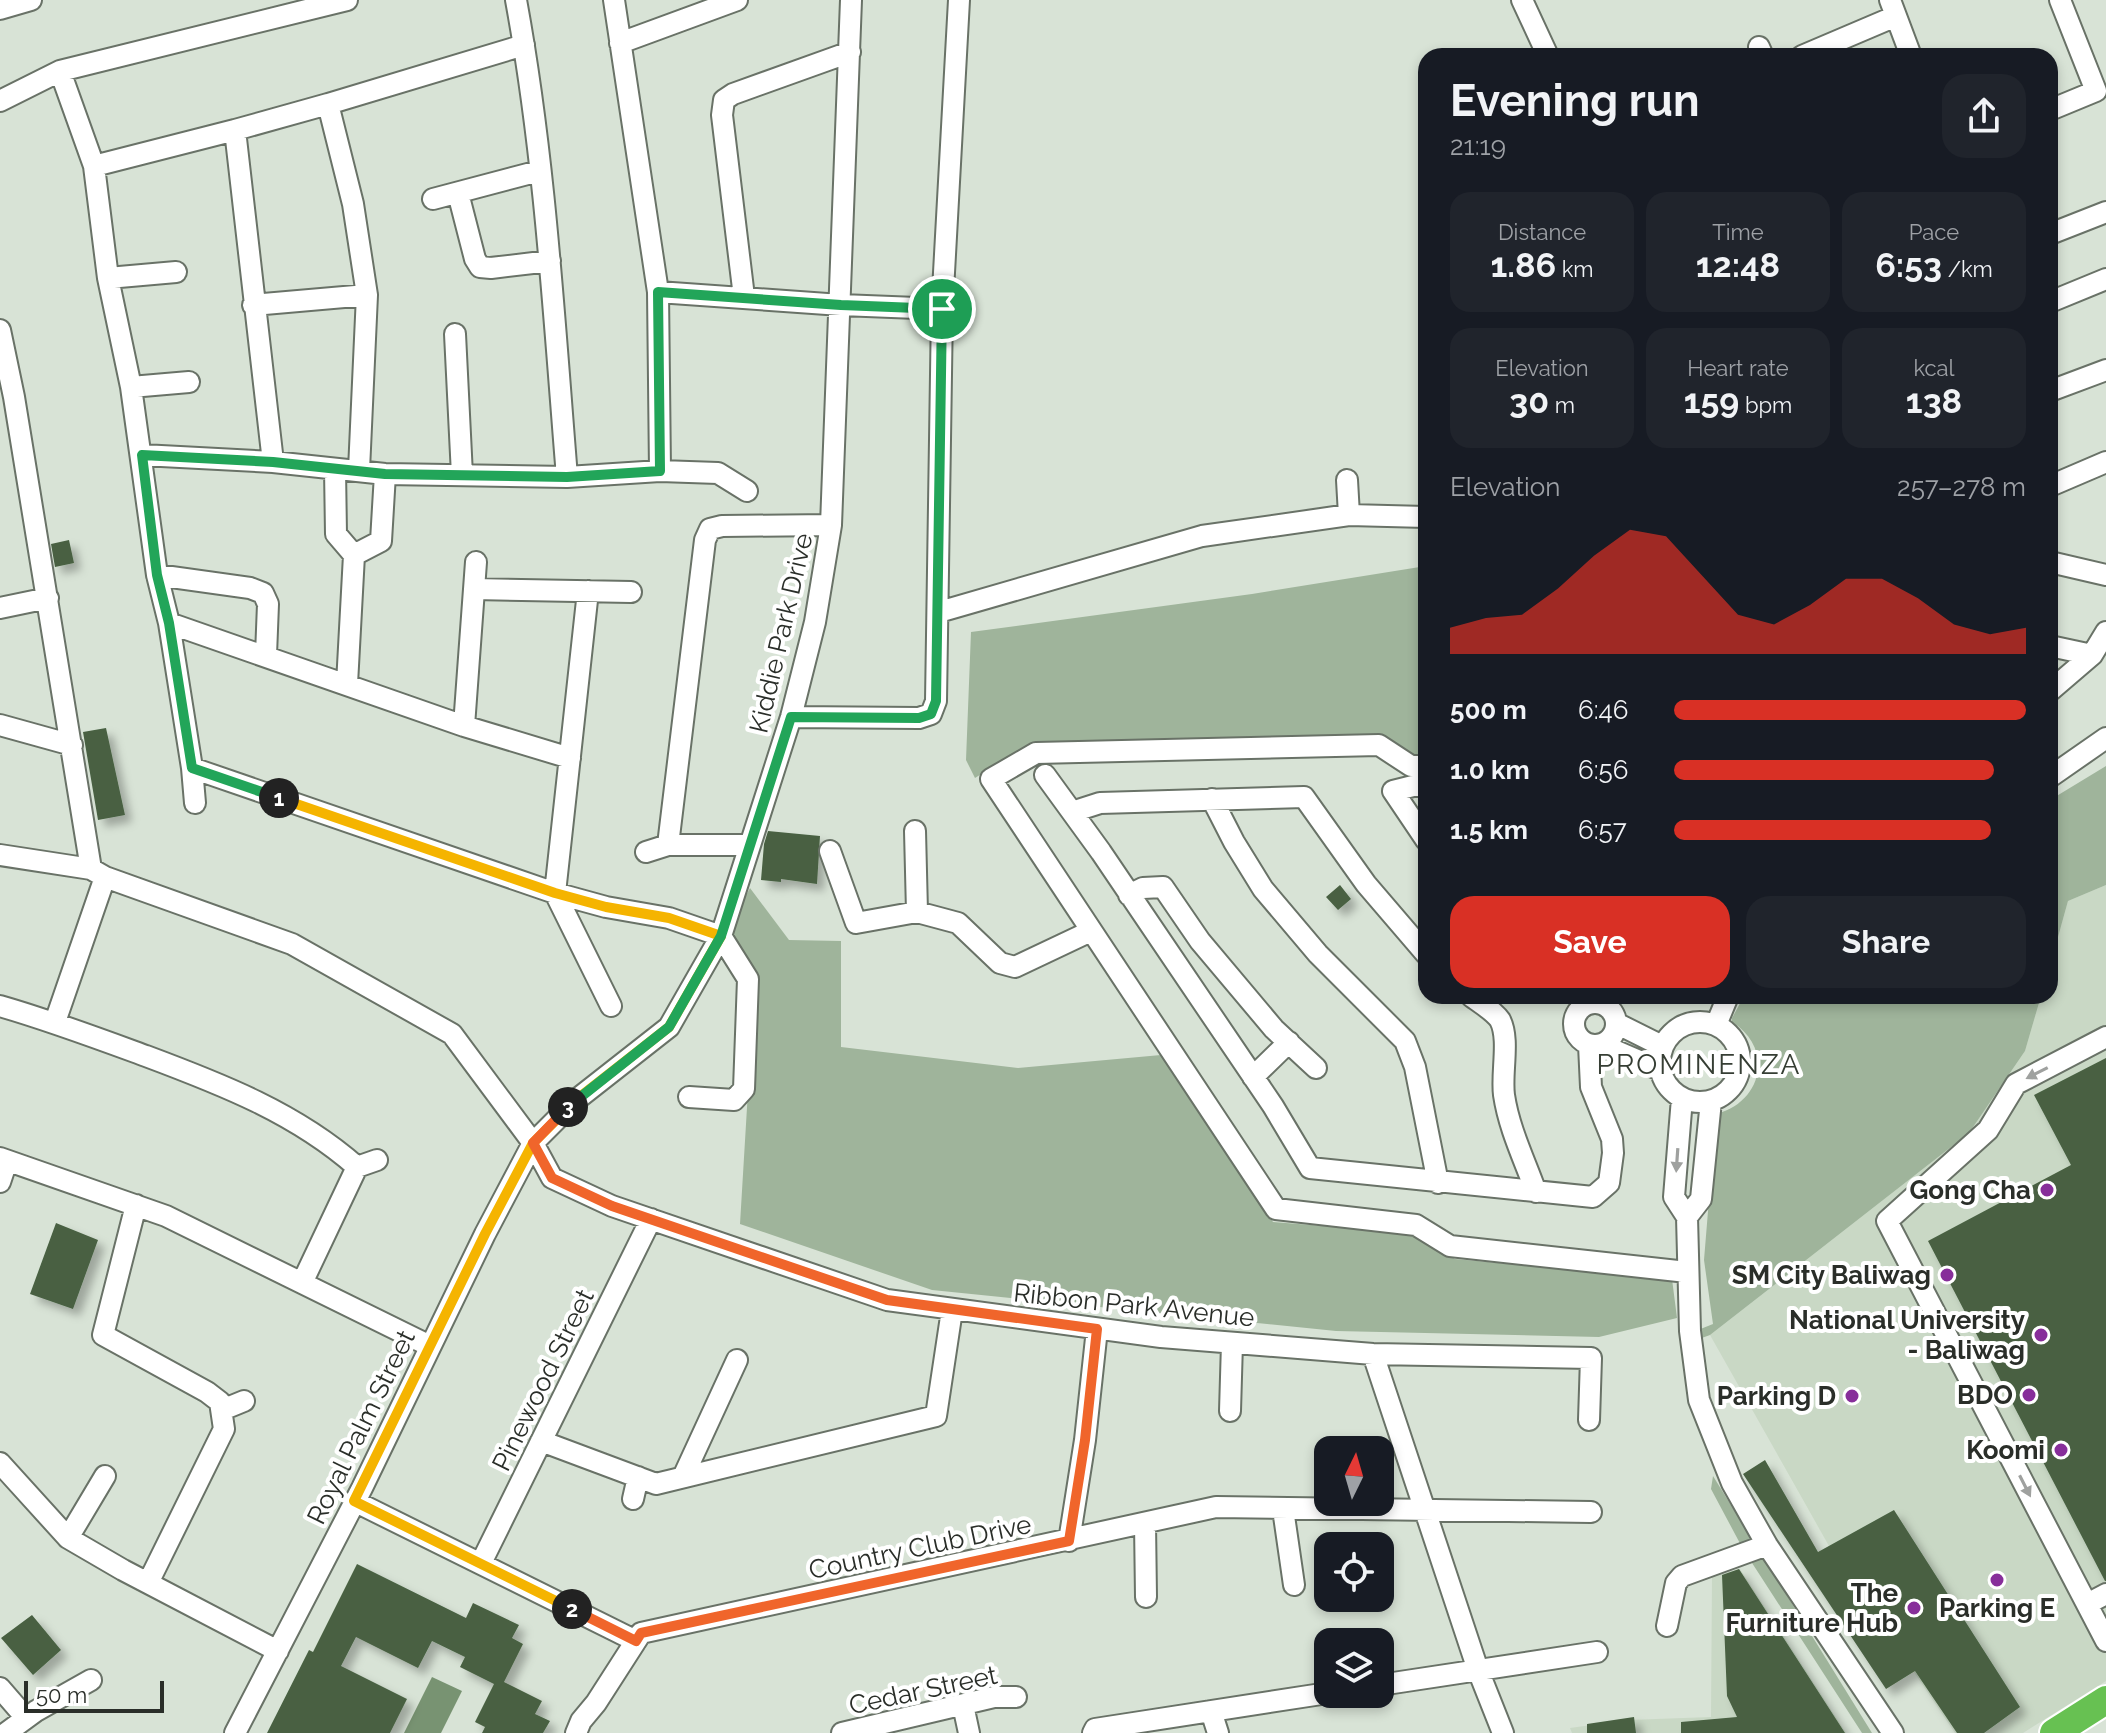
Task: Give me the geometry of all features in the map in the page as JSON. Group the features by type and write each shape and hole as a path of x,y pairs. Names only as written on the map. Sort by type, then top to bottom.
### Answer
{"highway":[{"path":"2054,1733 2106,1700"}],"street":[{"path":"0,9 31,0"},
{"path":"0,101 60,71 307,4 347,0"},
{"path":"516,0 550,261 567,477"},
{"path":"614,0 658,292 660,471"},
{"path":"620,43 737,0"},
{"name":"Kiddie Park Drive","path":"533,1143 576,1100 669,1027 721,936 791,717 815,622 831,525 851,0"},
{"path":"791,717 919,718 931,714 936,701 942,309 959,0"},
{"path":"1522,0 1544,48"},
{"path":"2058,107 2096,91 2060,0"},
{"path":"1817,48 1893,8 1908,48"},
{"path":"94,166 328,104 524,45"},
{"path":"744,297 722,115 724,100 733,94 850,52"},
{"path":"60,71 94,166 108,278 131,387 157,575 169,623 195,803"},
{"path":"328,104 353,204 367,295 359,470"},
{"path":"235,130 273,462"},
{"path":"433,199 539,171"},
{"path":"458,193 475,259 480,267 550,261"},
{"path":"2058,231 2106,212"},
{"path":"108,278 176,272"},
{"path":"2058,299 2106,279"},
{"path":"658,292 942,309"},
{"path":"253,305 367,295"},
{"path":"0,330 7,398 48,598 72,745 98,873 55,1022"},
{"path":"455,334 462,475"},
{"path":"2058,388 2106,370"},
{"path":"131,387 189,382"},
{"path":"142,455 273,462 385,474 567,477 660,471 718,473 747,491"},
{"path":"2058,483 2106,462"},
{"path":"335,469 336,534 354,555 347,684"},
{"path":"354,555 381,541 385,474"},
{"path":"1347,480 1349,515"},
{"path":"939,612 1202,536 1349,515 1418,517"},
{"path":"668,845 705,540 710,529 722,526 831,525"},
{"path":"464,726 476,562"},
{"path":"2058,564 2106,575"},
{"path":"157,575 250,588 263,593 268,604 266,655"},
{"path":"474,589 631,592"},
{"path":"588,591 555,893 611,1006"},
{"path":"0,608 48,598"},
{"path":"169,623 464,726 570,758"},
{"path":"2058,684 2092,655 2106,632"},
{"path":"2058,648 2092,655"},
{"path":"0,725 72,745"},
{"path":"2058,771 2106,738"},
{"path":"1418,766 1411,766 1379,745 1036,753 991,779 1276,1209 1416,1225 1450,1246 1687,1272"},
{"path":"192,768 555,893 606,907 669,918 721,936 748,979 744,1089 734,1100 689,1097"},
{"path":"1045,775 1253,1077 1310,1168 1593,1197 1609,1183 1613,1153 1612,1139 1591,1087 1595,1045"},
{"path":"1418,786 1393,791 1418,828"},
{"path":"1072,812 1100,803 1304,797 1366,884 1418,945"},
{"path":"1212,799 1263,889 1318,954 1405,1041 1415,1067 1438,1183"},
{"path":"915,831 917,912"},
{"path":"646,852 668,845 750,845"},
{"path":"830,851 856,923 917,912 958,923 1000,963 1015,967 1091,931"},
{"name":"Ribbon Park Avenue","path":"0,855 98,873 292,944 452,1034 533,1143 552,1178 612,1206 887,1300 1097,1329 1232,1343 1373,1354 1591,1358 1589,1420"},
{"path":"1129,895 1153,886 1163,887 1200,941 1274,1029 1316,1068"},
{"path":"1481,1004 1499,1018 1505,1036 1502,1068 1505,1096 1510,1121 1536,1192"},
{"path":"1588,1004 1581,1007 1574,1018 1574,1032 1583,1042 1660,1070"},
{"path":"1595,1045 1613,1036 1616,1023 1605,1004"},
{"path":"1716,1025 1725,1004"},
{"path":"0,1006 55,1022 231,1088 328,1141 357,1167"},
{"path":"1703,1021 1716,1025 1729,1034 1738,1048 1741,1064 1736,1080 1725,1093 1711,1101 1696,1102 1682,1098 1664,1082 1659,1058 1662,1046 1679,1027 1703,1021"},
{"path":"1616,1023 1662,1046"},
{"path":"2106,1037 2016,1084 1988,1130 1887,1221 2106,1641"},
{"path":"1253,1077 1289,1042"},
{"path":"1682,1098 1674,1197 1687,1217 1690,1331 1699,1400 1732,1483 1767,1545 1893,1733"},
{"path":"1687,1217 1701,1199 1711,1101"},
{"name":"Royal Palm Street","path":"235,1733 533,1143"},
{"path":"0,1182 4,1159 166,1216 430,1346"},
{"path":"302,1283 357,1167 377,1160"},
{"path":"103,1335 136,1205"},
{"name":"Pinewood Street","path":"481,1563 651,1219"},
{"path":"541,1441 656,1484 936,1416 952,1310"},
{"path":"1069,1541 1085,1440 1097,1329"},
{"path":"82,1342 103,1335 220,1402 224,1429 148,1583"},
{"path":"1230,1411 1232,1343"},
{"path":"1373,1354 1478,1670 1503,1733"},
{"path":"683,1477 737,1360"},
{"path":"222,1410 244,1401"},
{"path":"0,1463 68,1538 278,1651"},
{"path":"68,1538 105,1476"},
{"path":"633,1499 638,1477"},
{"path":"354,1501 636,1641 576,1733"},
{"name":"Country Club Drive","path":"636,1641 641,1633 1216,1507 1591,1512"},
{"path":"1283,1509 1294,1585"},
{"path":"1145,1523 1146,1597"},
{"path":"1667,1626 1676,1583 1682,1576 1767,1545"},
{"path":"2087,1604 2106,1594"},
{"path":"1394,1683 1597,1652"},
{"path":"6,1733 91,1680"},
{"path":"0,1688 26,1718"},
{"path":"1093,1733 1095,1729 1314,1695"},
{"name":"Cedar Street","path":"842,1733 898,1726 994,1697 1016,1697"},
{"path":"963,1705 969,1733"},
{"path":"1211,1711 1218,1733"}],"shaded area":[{"path":"1418,567 1418,757 1379,735 1089,746 1032,742 975,778 966,760 971,632 1252,594"},
{"path":"2106,766 2106,885 2068,901 2058,937 2058,795"},
{"name":"SM City Baliwag","path":"2106,885 2106,1681 2023,1733 1955,1733 1829,1546 1710,1335 1969,1133 2025,1051 2039,1004 2058,1004 2058,937 2068,901"},
{"path":"750,888 789,940 841,941 841,1047 1018,1068 1161,1055 1273,1222 1413,1233 1455,1259 1672,1279 1677,1318 1599,1337 1336,1331 932,1290 740,1224 754,991 728,929"},
{"path":"1740,1004 2039,1004 2025,1051 1969,1133 1710,1335 1699,1339 1698,1330 1713,1324 1704,1260 1716,1114 1732,1108 1744,1098 1753,1086 1757,1073 1758,1059 1754,1046 1732,1022"},
{"path":"1713,1476 1872,1733 1862,1733 1743,1549 1711,1489"},
{"path":"1740,1569 1846,1733 1572,1733 1570,1728 1628,1720 1711,1717 1712,1576"},
{"path":"432,1677 462,1691 441,1733 404,1733"}],"building":[{"path":"69,540 74,563 55,567 51,544"},
{"path":"106,728 125,815 98,820 83,732"},
{"path":"768,831 820,836 817,884 781,879 781,882 761,880"},
{"path":"1340,885 1351,899 1338,910 1326,897"},
{"name":"National University - Baliwag","path":"2106,1058 2105,1581 1928,1241 2071,1165 2034,1095"},
{"path":"56,1223 98,1240 73,1309 30,1294"},
{"name":"The Furniture Hub","path":"1765,1460 1818,1552 1894,1510 2020,1707 1984,1733 1957,1733 1915,1671 1886,1689 1743,1474"},
{"path":"357,1564 466,1618 473,1603 519,1625 512,1638 523,1644 504,1682 542,1701 535,1714 550,1721 543,1733 482,1733 485,1727 475,1722 494,1684 460,1667 465,1657 432,1641 418,1668 356,1637 341,1666 407,1699 390,1733 267,1733 309,1650 313,1652"},
{"path":"1739,1569 1845,1733 1681,1733 1681,1722 1737,1717 1727,1696 1722,1575"},
{"path":"32,1615 61,1650 33,1675 1,1638"},
{"path":"1634,1717 1636,1733 1587,1733 1587,1724"}],"place":[{"name":"Gong Cha","path":"2047,1190"},
{"name":"SM City Baliwag","path":"1947,1275"},
{"name":"National University - Baliwag","path":"2041,1335"},
{"name":"BDO","path":"2029,1395"},
{"name":"Parking D","path":"1852,1396"},
{"name":"Koomi","path":"2061,1450"},
{"name":"Parking E","path":"1997,1580"},
{"name":"The Furniture Hub","path":"1914,1608"}],"district":[{"name":"PROMINENZA","path":"1699,1064"}],"route":[{"path":"942,309 658,292 660,471 567,477 385,474 273,462 142,455 157,575 169,623 192,768 555,893 606,907 669,918 721,936 669,1027 576,1100 533,1143 354,1501 636,1641 641,1633 1069,1541 1085,1440 1097,1329 887,1300 612,1206 552,1178 533,1143 576,1100 669,1027 721,936 791,717 919,718 931,714 936,701 939,612 942,309"}]}
